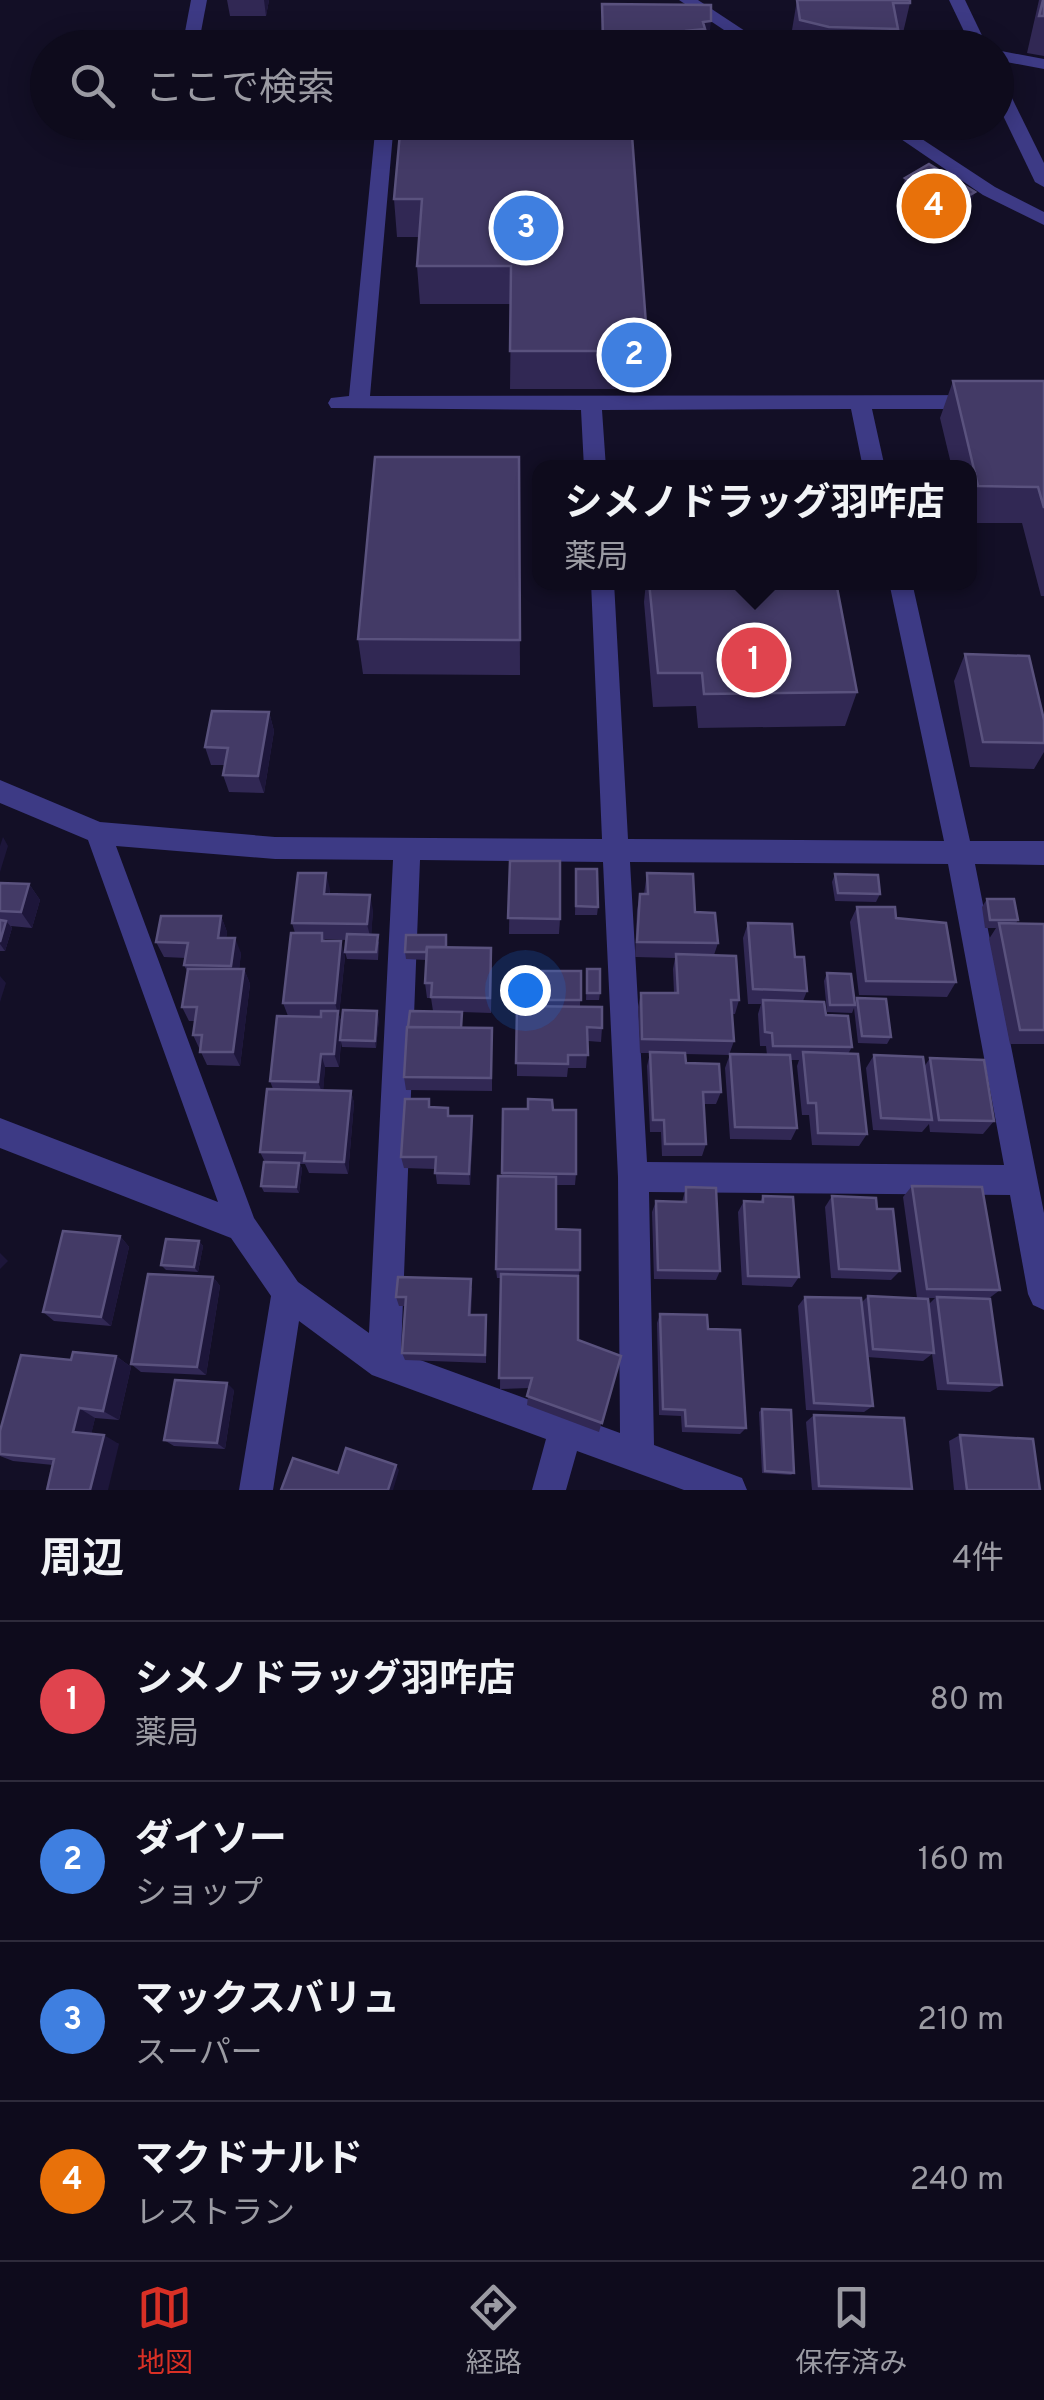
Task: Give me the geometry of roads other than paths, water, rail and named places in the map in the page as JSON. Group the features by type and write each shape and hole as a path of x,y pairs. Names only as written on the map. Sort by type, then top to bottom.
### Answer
{"street":[{"path":"193,30 199,0"},
{"path":"687,0 734,30"},
{"path":"957,0 971,30"},
{"path":"1014,58 1044,64"},
{"path":"1014,120 1044,182"},
{"path":"383,140 349,403 1044,402"},
{"path":"911,140 989,192 1044,219"},
{"path":"860,401 872,460"},
{"path":"591,405 594,460"},
{"path":"602,590 633,1178 636,1453"},
{"path":"902,590 959,850 1044,1294"},
{"path":"0,791 98,834 275,848 1044,852"},
{"path":"98,834 242,1227 287,1292 384,1364 730,1490"},
{"path":"384,1364 407,848"},
{"path":"0,1133 242,1227"},
{"path":"633,1178 1022,1180"},
{"path":"256,1490 287,1292"},
{"path":"549,1490 565,1433"}],"place":[{"name":"マクドナルド","path":"934,206"},
{"name":"マックスバリュ","path":"526,228"},
{"name":"ダイソー","path":"634,355"},
{"name":"シメノドラッグ羽咋店","path":"754,660"}]}
